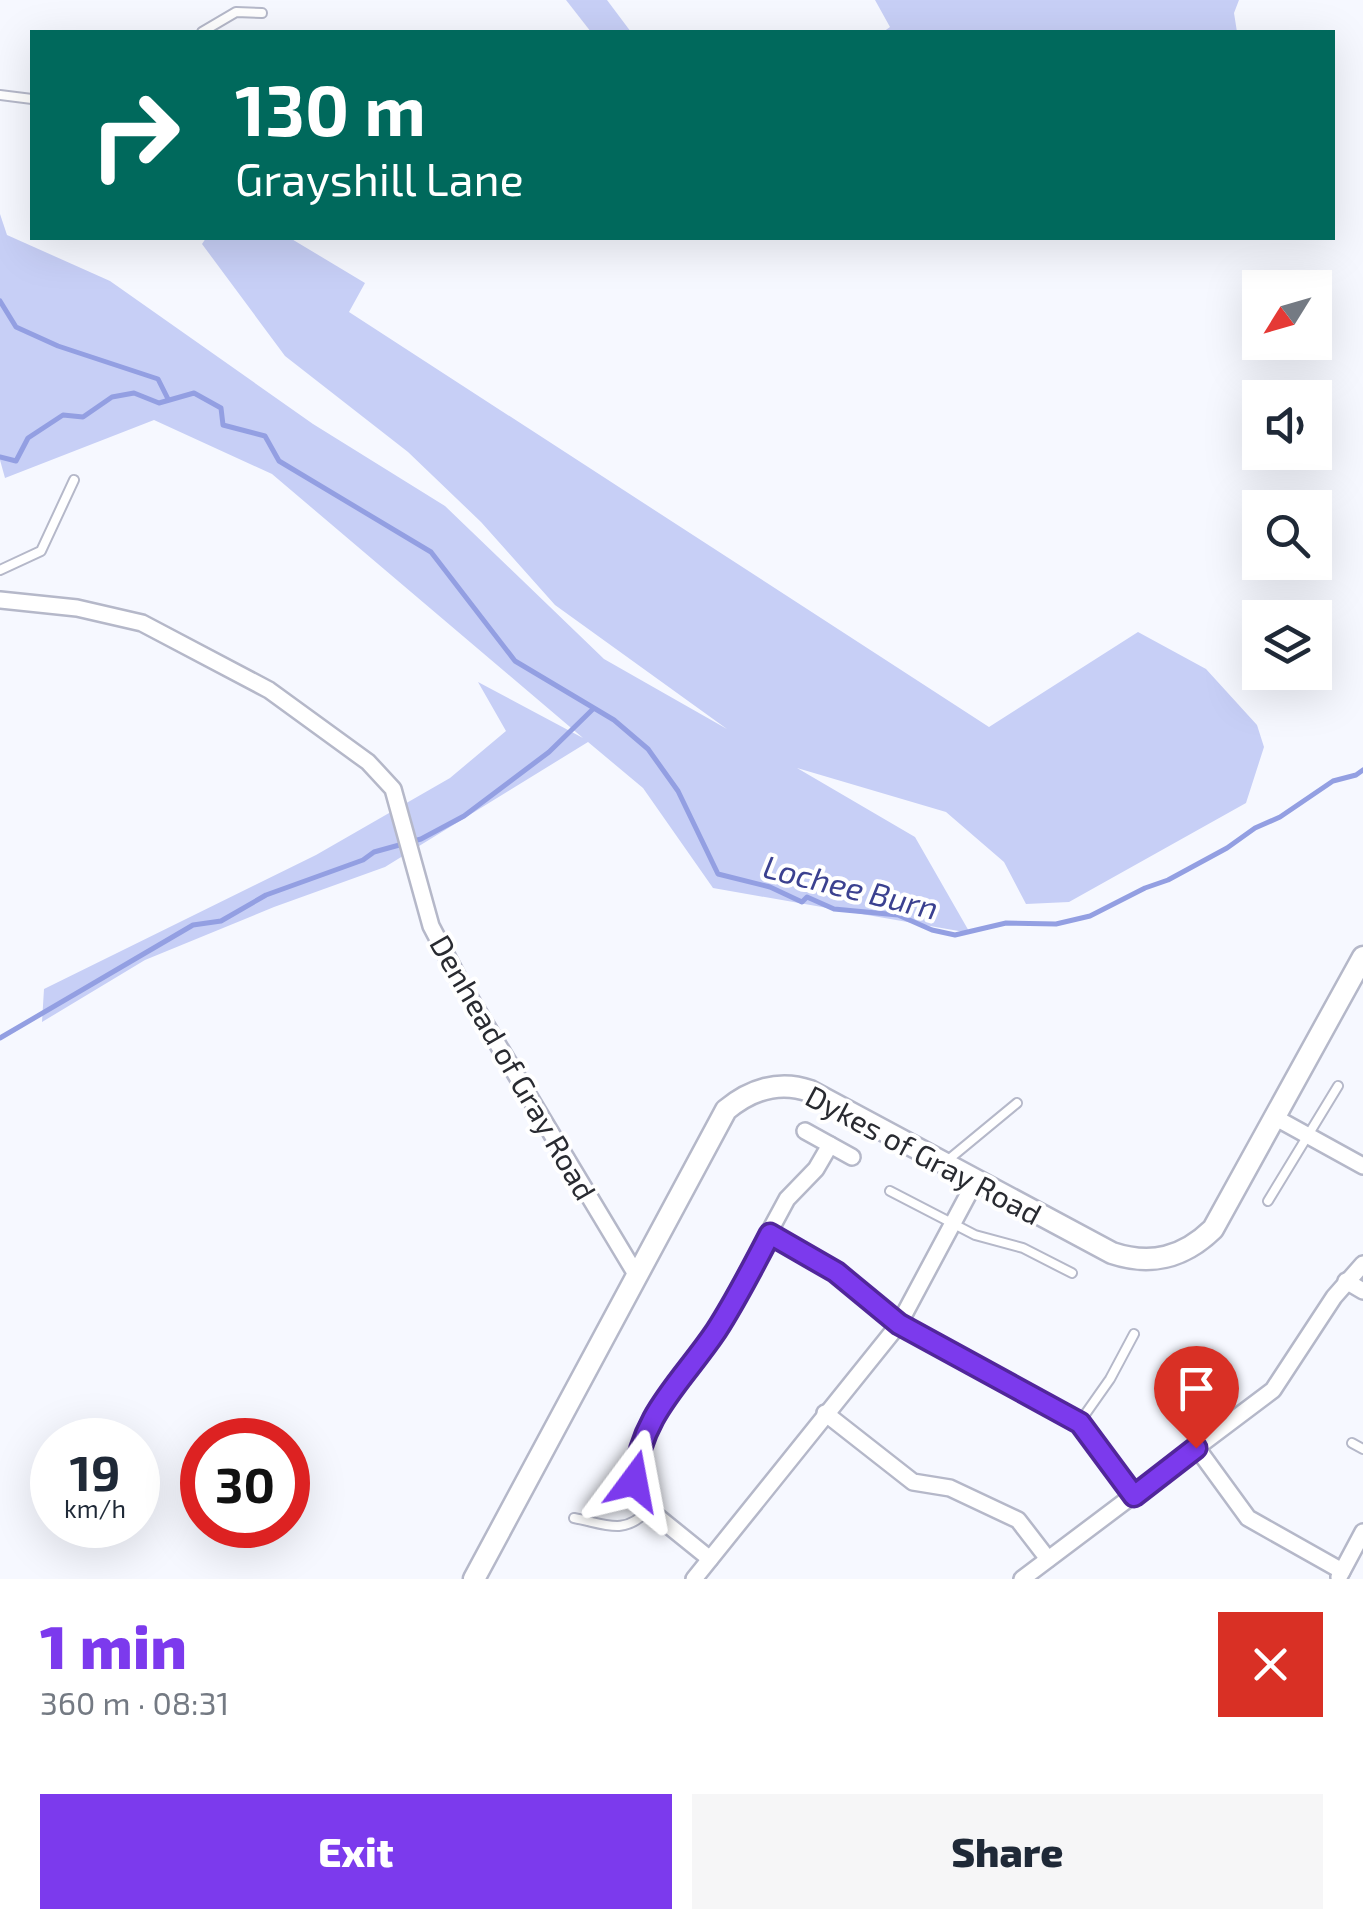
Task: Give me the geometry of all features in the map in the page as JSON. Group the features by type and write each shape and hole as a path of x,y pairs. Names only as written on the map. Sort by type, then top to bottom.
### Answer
{"street":[{"name":"Denhead of Gray Road","path":"0,600 77,608 142,623 269,690 368,762 393,789 431,926 462,986 636,1276"},
{"name":"Dykes of Gray Road","path":"474,1579 726,1110 740,1098 773,1086 810,1091 1112,1253 1144,1260 1163,1259 1193,1246 1213,1229 1354,992 1363,956"},
{"path":"1276,1118 1363,1166"},
{"path":"805,1132 852,1157"},
{"path":"710,1559 637,1500 637,1453 648,1425 717,1329 787,1198 816,1169 830,1145"},
{"path":"694,1579 899,1324 976,1180"},
{"path":"770,1234 836,1272 899,1324 1080,1423 1134,1496"},
{"path":"1022,1579 1273,1390 1346,1281 1363,1264"},
{"path":"1346,1281 1363,1291"},
{"path":"825,1413 913,1482 950,1488 1018,1520 1048,1560"},
{"path":"1196,1448 1248,1518 1340,1575 1359,1550 1363,1532"}],"lane":[{"path":"205,30 236,12 262,13"},
{"path":"0,94 30,99"},
{"path":"0,570 41,551 74,480"},
{"path":"1268,1201 1338,1086"},
{"path":"944,1163 1017,1103"},
{"path":"890,1192 953,1224 989,1240 1023,1248 1072,1273"},
{"path":"1080,1423 1134,1334"},
{"path":"1352,1442 1363,1449"},
{"path":"574,1518 624,1527 634,1525 648,1510"}],"shaded area":[{"path":"566,0 607,0 630,30 589,30"},
{"path":"875,0 1239,0 1234,13 1237,30 886,30 890,27"},
{"path":"0,214 7,235 110,281 313,424 445,506 604,659 727,729 555,605 481,522 408,452 285,356 202,244 205,240 293,240 365,283 349,312 989,727 1138,632 1206,669 1257,725 1264,747 1246,803 1069,902 1026,904 1004,862 946,812 797,768 915,837 970,933 713,888 643,788 588,742 385,867 145,960 42,1022 44,989 316,855 450,778 506,731 478,682 583,738 272,474 154,420 5,478 0,460"}],"waterway":[{"name":"Lochee Burn","path":"0,301 16,327 58,346 158,379 168,399"},
{"name":"Lochee Burn","path":"0,457 16,461 28,438 63,415 83,417 112,397 134,393 159,403 194,393 221,408 223,425 265,436 279,461 431,552 515,661 614,720 648,749 678,791 718,874 770,887 802,902 807,897 834,909 898,915 955,935 1006,923 1056,924 1090,916 1168,880 1280,817 1333,781 1363,770"},
{"path":"0,1038 193,925 221,921 266,895 363,860 374,852 421,839 464,816 549,752 592,710"}],"route":[{"path":"634,1481 637,1453 648,1425 717,1329 770,1234 836,1272 899,1324 1080,1423 1134,1496 1196,1448"}]}
